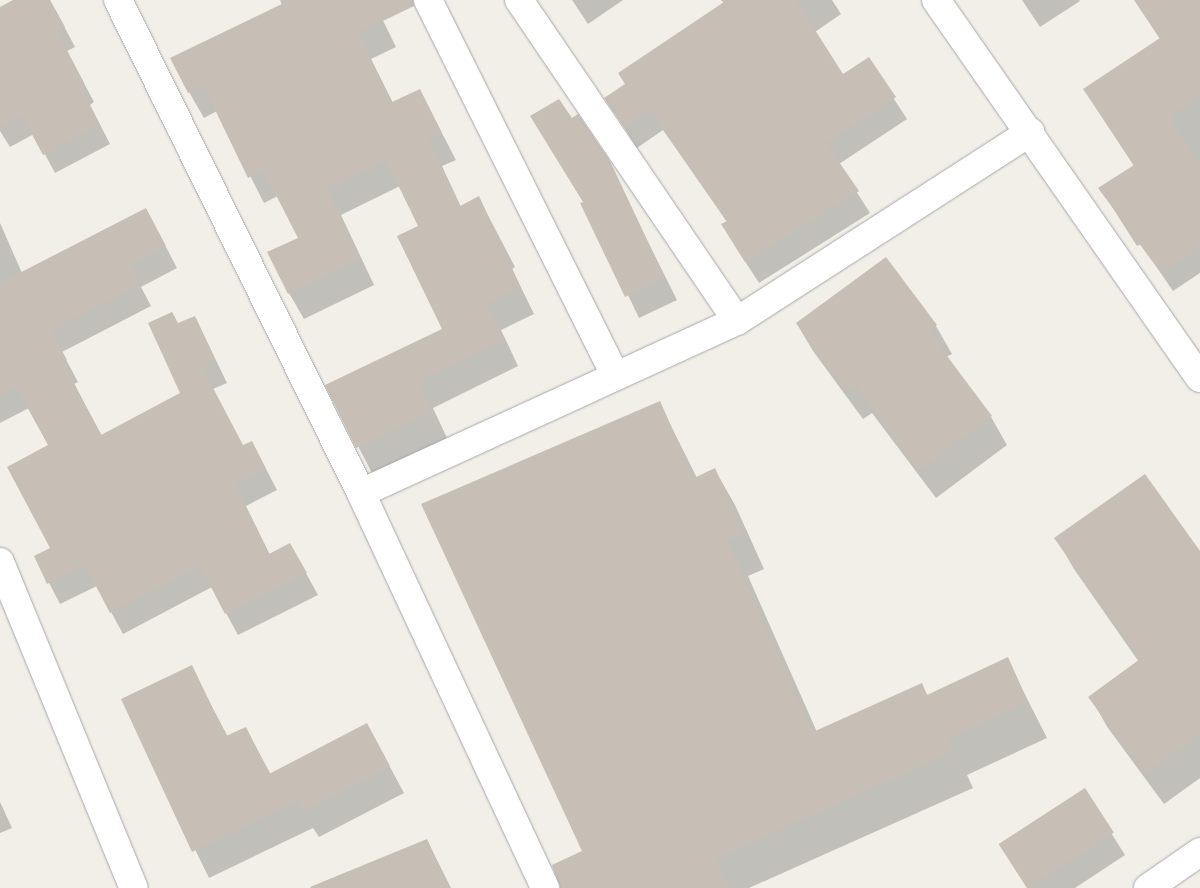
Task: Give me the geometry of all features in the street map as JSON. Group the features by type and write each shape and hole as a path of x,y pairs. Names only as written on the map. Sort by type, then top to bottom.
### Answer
{"street":[{"path":"118,0 361,493 545,888"},
{"path":"428,0 616,374"},
{"path":"519,0 737,321"},
{"path":"936,0 1200,378"},
{"path":"361,493 616,374 737,321 1030,132"},
{"path":"0,562 134,888"},
{"path":"1148,888 1200,852"}],"building":[{"path":"13,0 50,0 65,27 57,31 84,83 80,85 100,125 43,155 22,116 0,128 0,7"},
{"path":"290,0 413,0 414,6 358,33 392,102 420,89 442,133 428,140 460,206 479,196 521,288 487,304 505,340 419,382 433,412 356,448 325,385 442,329 397,236 418,226 386,160 327,189 360,259 288,294 267,252 298,238 263,170 248,178 203,85 188,93 170,58"},
{"path":"727,0 796,0 843,74 869,57 896,97 826,143 859,191 745,262 721,224 727,221 650,109 624,127 604,98 625,84 618,73"},
{"path":"1135,0 1200,0 1200,96 1169,117 1200,164 1200,247 1161,273 1098,188 1134,165 1083,89 1160,38"},
{"path":"559,99 572,118 578,114 610,161 665,278 625,297 580,203 583,202 530,116"},
{"path":"146,208 166,246 130,265 140,285 51,331 67,360 63,362 101,435 180,393 148,323 172,312 178,323 195,316 216,361 202,367 243,445 252,441 266,469 235,484 269,554 290,543 307,573 225,614 200,566 110,613 85,565 47,584 34,556 50,548 7,467 48,445 16,387 0,396 0,283"},
{"path":"886,257 937,325 929,332 992,416 919,471 856,386 846,392 796,323"},
{"path":"660,401 694,478 715,468 744,533 728,541 813,732 922,683 927,695 1008,657 1028,702 947,739 953,752 715,859 729,888 560,888 552,865 582,851 421,504"},
{"path":"1145,474 1200,551 1200,734 1145,774 1088,697 1140,659 1054,538"},
{"path":"192,665 226,736 246,727 269,774 367,723 390,766 303,811 297,801 192,852 121,699"},
{"path":"1085,788 1114,832 1028,888 999,844"},
{"path":"427,839 449,888 310,887"}]}
